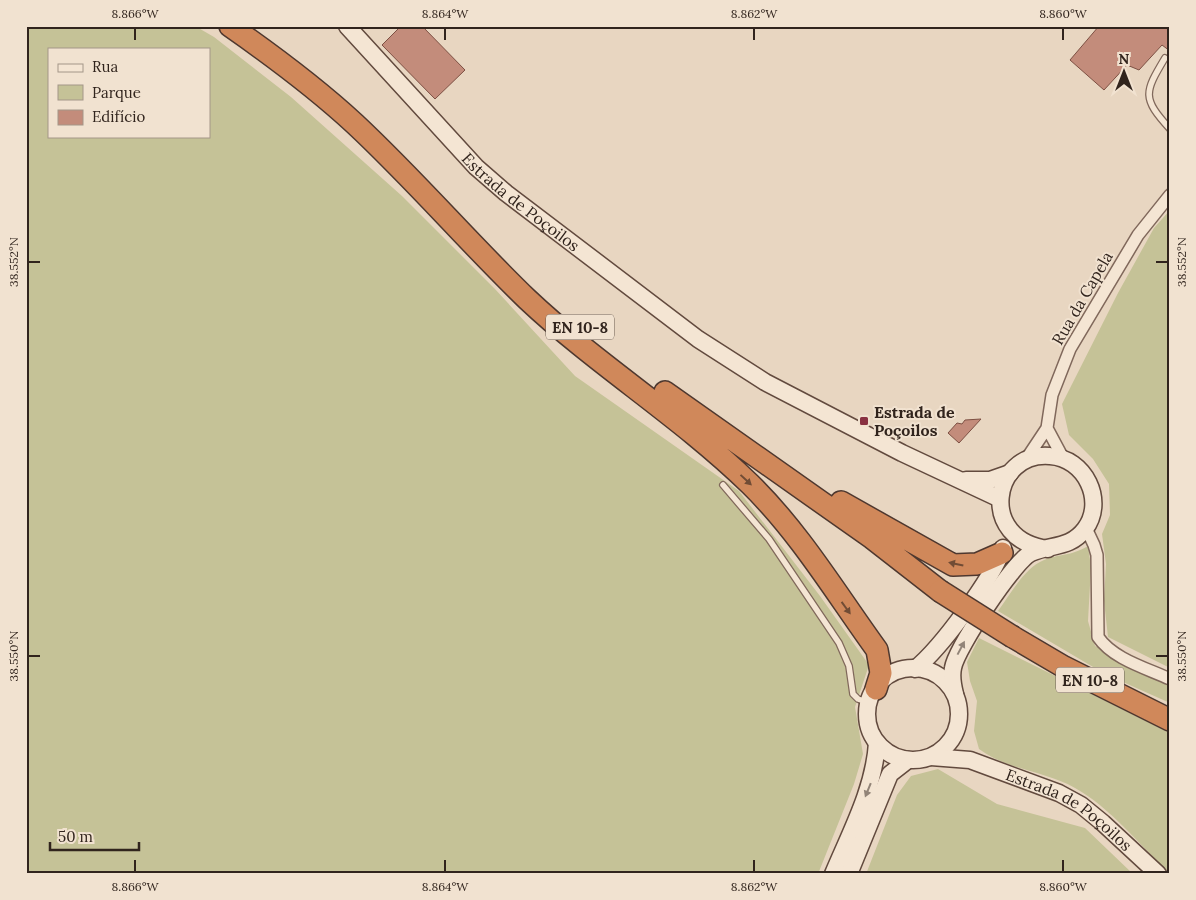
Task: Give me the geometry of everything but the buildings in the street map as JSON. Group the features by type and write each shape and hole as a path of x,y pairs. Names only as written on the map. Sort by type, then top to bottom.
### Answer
{"highway":[{"name":"EN 10-8","path":"230,26 266,51 347,117 529,300 560,328 859,541 1064,667 1170,720"},
{"name":"EN 10-8","path":"251,26 311,71 385,136 522,276 673,407"},
{"path":"673,407 763,456 953,565 966,566 1002,553"},
{"path":"673,407 778,514 877,650 881,673 872,696"}],"main road":[{"name":"Estrada de Poçoilos","path":"346,26 476,167 506,193 698,339 765,382 956,480 1000,499 1003,485 1010,473"},
{"name":"Estrada de Poçoilos","path":"956,480 990,480 1010,473 1025,461 1037,456 1063,458"},
{"path":"931,757 950,742 957,727 959,707 955,694 953,668 964,641 1017,565 1031,553 1063,546 1076,539 1086,528 1092,516 1094,502 1092,488 1085,475 1075,465 1063,458"},
{"path":"1000,499 1000,510 1010,531 1020,541 1034,547 1048,549"},
{"path":"915,669 938,646 995,568 1010,531"},
{"path":"833,874 871,784 876,763 877,743 868,720 872,696 893,674 915,669 938,676 955,694"},
{"path":"957,727 970,760"},
{"path":"877,743 891,754 908,760"},
{"name":"Estrada de Poçoilos","path":"908,760 931,757 970,760 1035,783 1081,805 1158,874"},
{"path":"849,874 890,774 908,760"}],"street":[{"name":"Rua da Capela","path":"1025,461 1047,428 1052,395 1070,349 1138,236 1170,195"},
{"path":"1047,428 1063,458"},
{"path":"1086,528 1097,555 1098,637 1104,646 1116,654 1170,679"}],"lane":[{"path":"1165,58 1152,79 1148,95 1153,110 1170,129"},
{"path":"723,485 769,539 839,643 849,666 853,694 858,699 872,696"}],"green space":[{"path":"26,26 195,26 214,37 291,97 402,196 495,289 575,376 739,491 820,596 869,665 855,707 863,754 854,784 818,874 26,874"},
{"path":"1170,210 1170,668 1108,637 1104,601 1106,564 1102,534 1110,515 1109,484 1093,459 1069,435 1062,404 1118,293 1154,228"},
{"path":"1088,546 1091,567 1088,621 1095,646 1170,683 1170,703 1105,674 998,611 1030,569 1044,560 1076,552"},
{"path":"979,638 1170,733 1170,873 1113,816 1088,796 1063,782 1002,762 979,749 974,731 977,701 970,681 967,662"},
{"path":"938,769 997,804 1085,828 1133,874 866,874 897,795 911,776"}],"place":[{"name":"Estrada de Poçoilos","path":"864,421"}]}
